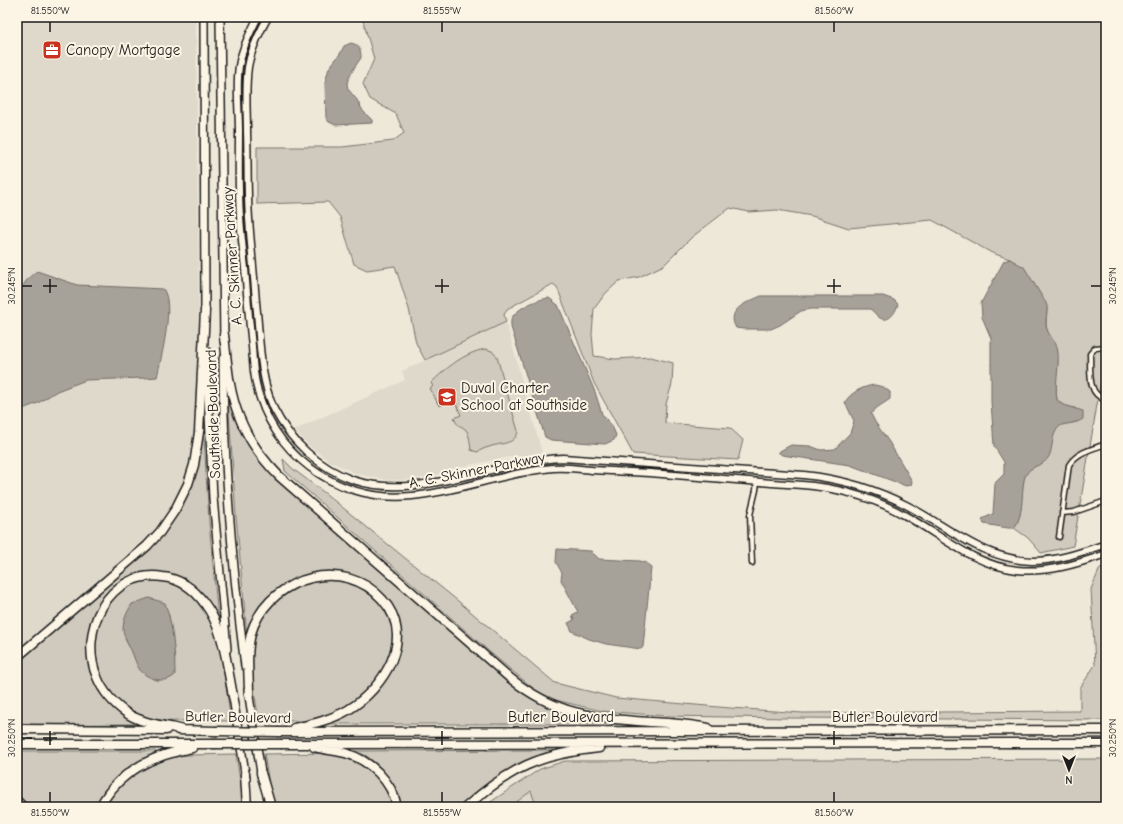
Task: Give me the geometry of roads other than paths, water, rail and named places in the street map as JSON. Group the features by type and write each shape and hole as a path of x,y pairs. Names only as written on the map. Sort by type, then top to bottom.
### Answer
{"highway":[{"name":"Southside Boulevard","path":"204,17 205,310 213,505 223,617 233,696 250,807"},
{"name":"Southside Boulevard","path":"220,17 224,404 228,491 237,594 249,694 267,807"},
{"path":"17,657 140,553 160,532 178,506 191,475 198,444 205,310"},
{"path":"224,335 234,403 247,434 264,459 279,476 519,685 546,703 585,715 618,720 692,724 723,731"},
{"path":"249,694 248,656 250,635 262,610 288,586 305,579 324,575 334,576 352,579 369,587 382,599 392,616 396,634 395,652 382,678 364,698 337,716 315,724 278,732"},
{"path":"183,730 143,721 127,713 109,697 97,678 91,647 94,624 100,610 108,598 124,584 141,578 159,576 177,580 194,592 209,609 216,626 233,696"},
{"name":"Butler Boulevard","path":"17,729 278,732 1106,730"},
{"name":"Butler Boulevard","path":"17,744 1106,743"},
{"path":"100,807 105,798 120,781 141,765 156,757 214,744"},
{"path":"303,744 324,750 347,753 367,763 386,781 392,792 397,807"},
{"path":"466,807 501,779 523,766 547,757 581,750 651,744"},
{"path":"261,773 270,807"},
{"path":"245,774 247,807"},
{"path":"17,801 24,807"}],"main road":[{"name":"A. C. Skinner Parkway","path":"258,17 244,46 238,86 239,206 254,368 259,397 265,413 282,441 295,456 327,479 355,491 395,497 414,496 532,471 563,468 814,486 863,497 891,508 942,540 978,558 1007,568 1031,570 1056,569 1075,565 1106,554"},
{"name":"A. C. Skinner Parkway","path":"268,17 252,49 248,68 248,199 262,363 268,392 274,409 294,439 316,460 352,479 379,486 396,487 415,486 533,461 563,458 794,474 844,482 882,494 909,506 975,546 1003,556 1032,560 1052,559 1071,556 1106,544"},
{"path":"265,413 274,409"}],"street":[{"path":"1106,347 1095,348 1090,354 1091,387 1100,398 1106,400"},
{"path":"1059,537 1069,465 1072,460 1082,453 1106,444"},
{"path":"752,563 750,516 757,482"},
{"path":"1062,512 1074,512 1106,501"}],"place":[{"name":"Canopy Mortgage","path":"52,50"},
{"name":"Duval Charter School at Southside","path":"447,397"}]}
